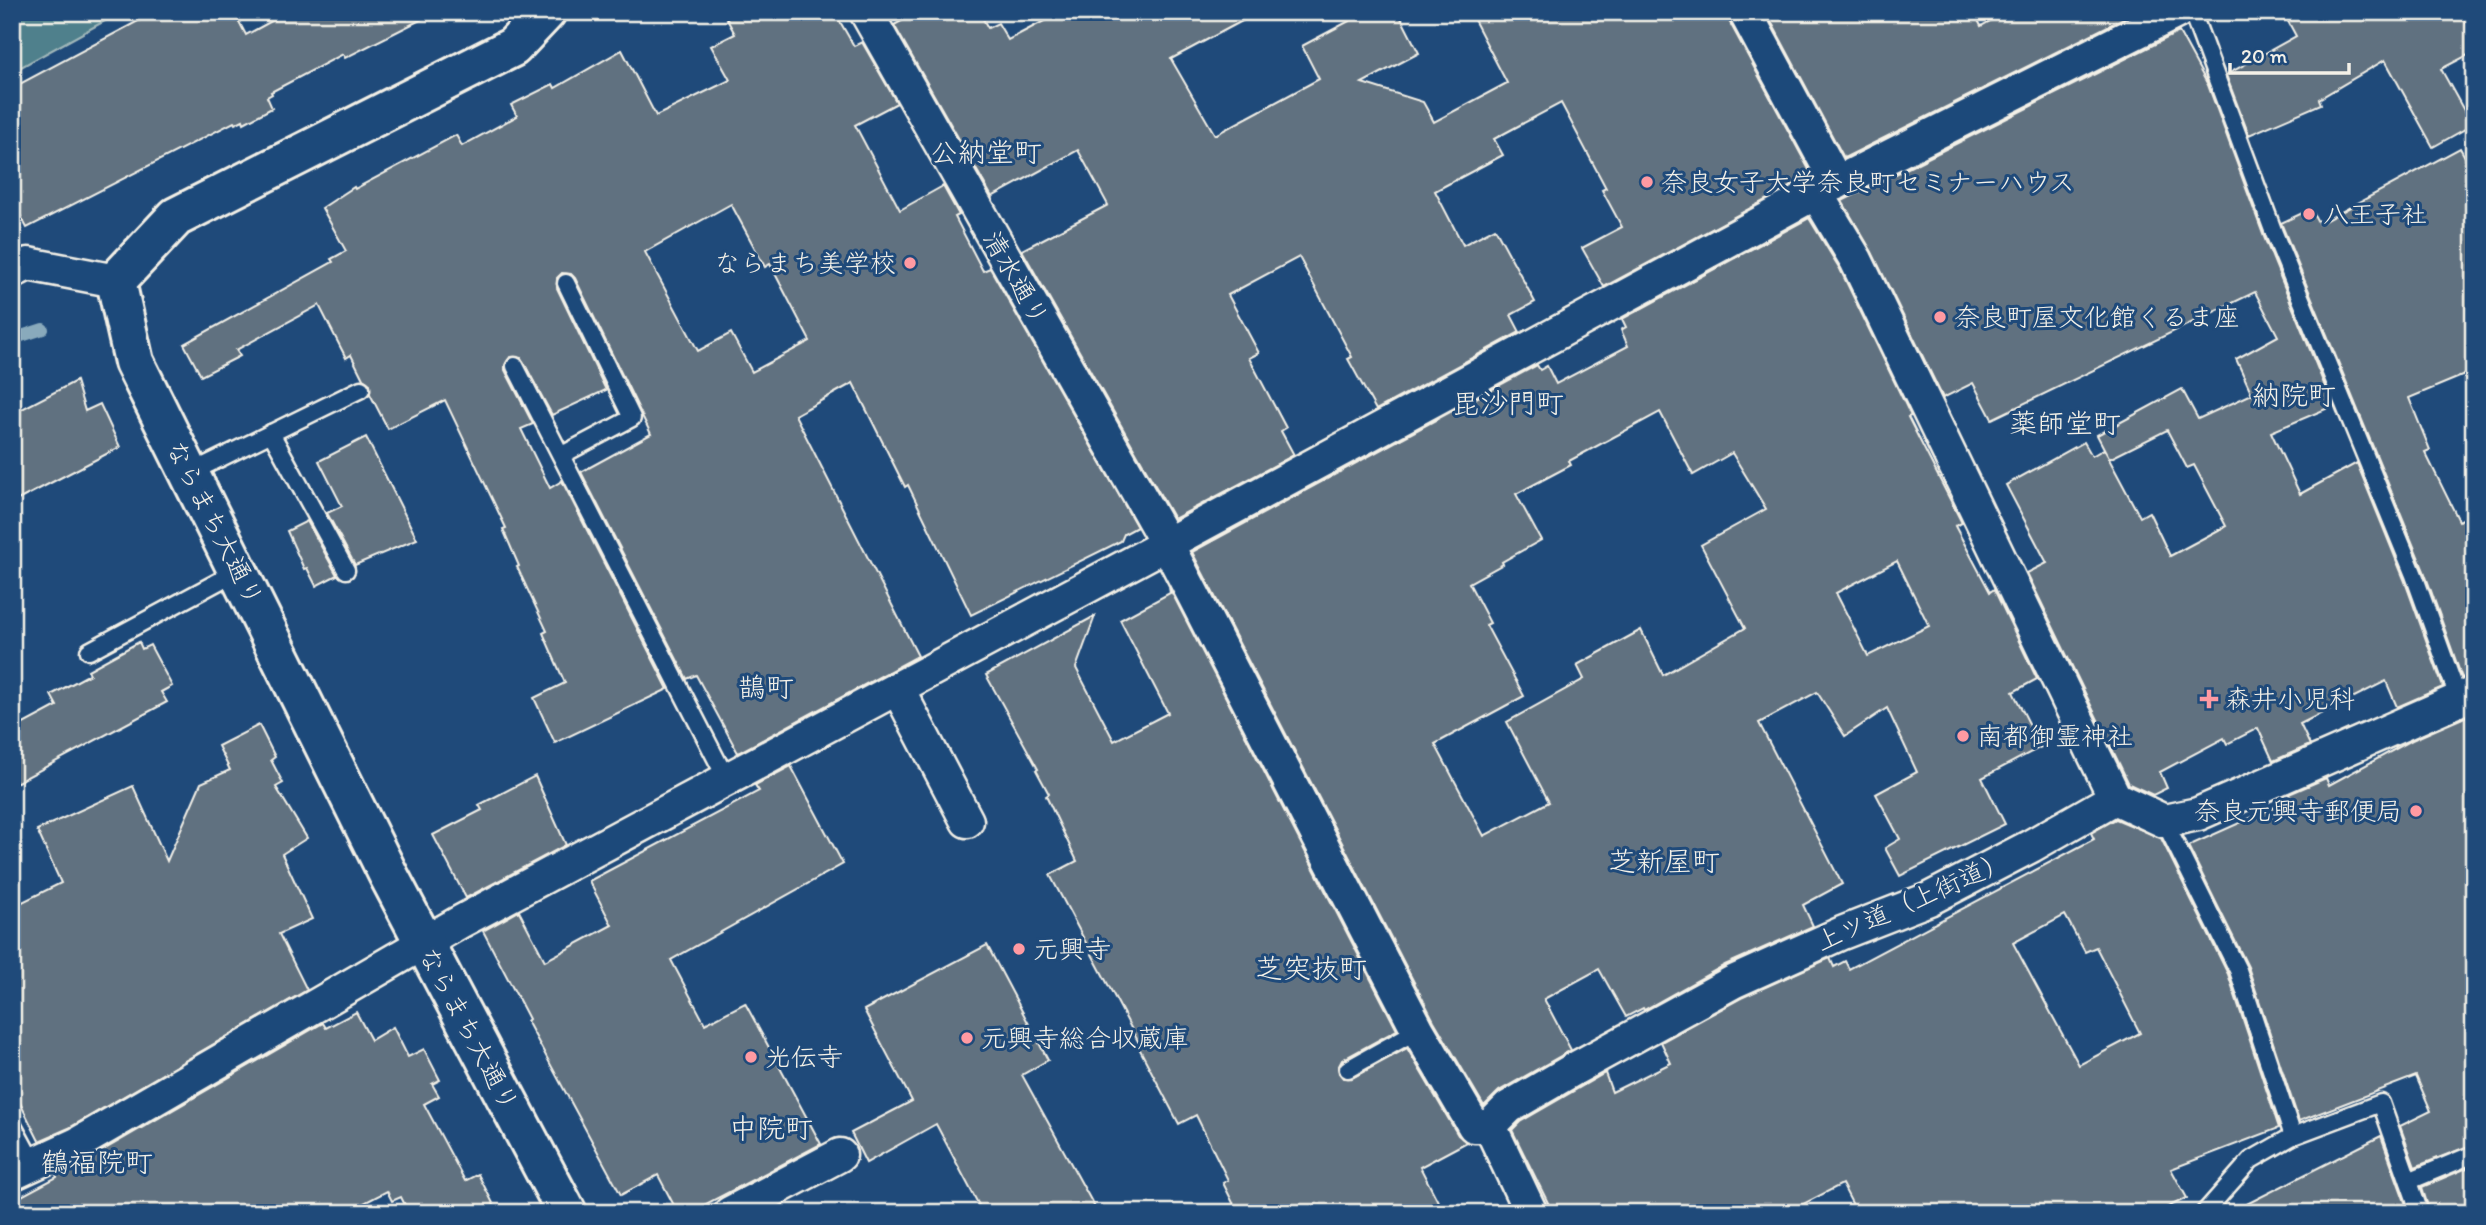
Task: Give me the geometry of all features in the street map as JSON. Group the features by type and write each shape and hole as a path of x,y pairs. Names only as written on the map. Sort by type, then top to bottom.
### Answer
{"street":[{"path":"12,272 28,264 116,281 176,217 513,47 545,12"},
{"name":"清水通り","path":"866,12 1167,544 1418,1030 1474,1126 1490,1126"},
{"path":"1745,12 1827,188 1856,260 2115,798 2164,821 2197,814 2466,696"},
{"path":"23,1170 78,1144 424,943 1827,188 2177,12"},
{"name":"ならまち大通り","path":"116,281 135,362 424,943 567,1213"},
{"path":"898,689 967,821"},
{"name":"上ツ道（上街道）","path":"1490,1126 1509,1108 1576,1068 1733,982 1842,933 1928,899 2031,846 2115,798"},
{"path":"1490,1126 1531,1213"},
{"path":"730,1213 840,1155"}],"lane":[{"path":"2192,12 2274,233 2466,696"},
{"path":"562,455 632,418 566,283"},
{"path":"515,366 727,780"},
{"path":"190,473 361,389"},
{"path":"271,433 346,570"},
{"path":"89,651 239,570"},
{"path":"2164,821 2238,970 2292,1136"},
{"path":"1349,1069 1418,1030"},
{"path":"2204,1213 2251,1160 2292,1136 2381,1102 2420,1213"},
{"path":"12,1124 23,1170"},
{"path":"2409,1181 2474,1154"}],"green space":[{"path":"12,12 121,12 12,72"}],"building":[{"path":"155,12 234,12 246,35 288,12 436,12 345,58 343,54 271,92 267,97 272,108 244,123 243,120 235,124 234,122 27,228 12,200 12,88"},
{"path":"723,12 835,13 854,46 862,42 897,103 855,125 900,210 943,186 959,215 955,217 983,271 990,268 1137,527 1124,534 1121,541 971,615 908,485 905,487 853,383 795,415 918,656 738,753 696,675 687,679 581,472 651,434 575,278 571,274 562,273 557,278 557,288 606,390 552,415 521,358 510,357 505,370 533,424 521,429 550,488 562,481 668,689 555,743 534,698 565,683 543,633 547,631 517,567 519,566 503,529 506,528 445,400 388,429 370,394 370,384 363,379 351,355 346,358 319,305 236,350 240,356 201,376 184,344 333,262 331,259 346,251 322,208 354,187 355,189 456,135 462,146 517,116 511,105 553,84 555,88 622,50 656,116 730,80 711,46 735,34","holes":["731,204 765,267 770,264 810,341 752,372 731,333 698,351 645,252"]},
{"path":"918,12 979,12 988,28 998,23 1008,40 1061,12 1259,12 1171,59 1215,135 1319,79 1302,46 1366,12 1398,12 1419,53 1362,83 1423,102 1434,122 1507,83 1470,12 1727,12 1729,21 1812,175 1604,287 1582,248 1622,227 1602,190 1606,188 1561,103 1494,139 1503,155 1435,191 1463,245 1495,228 1535,302 1511,315 1520,332 1376,410 1348,359 1352,357 1299,257 1228,295 1259,353 1249,358 1286,428 1281,431 1294,455 1174,519 1022,250 1108,205 1078,150 992,197 894,25"},
{"path":"1766,12 1974,12 1981,26 2006,12 2136,12 1844,158"},
{"path":"2283,12 2461,12 2474,37 2474,52 2441,69 2472,125 2433,147 2385,60 2319,99 2321,104 2249,135 2226,75 2296,36"},
{"path":"2179,32 2208,85 2264,237 2333,406 2271,432 2300,494 2357,463 2404,579 2443,687 2397,707 2386,681 2300,724 2310,745 2273,761 2258,728 2227,744 2224,738 2160,772 2167,788 2153,795 2129,784 2027,573 2047,563 2006,485 2084,442 2092,456 2104,449 2109,458 2097,435 2182,389 2198,419 2252,394 2236,359 2278,336 2255,292 1992,419 1973,383 1943,398 1872,252 1842,201","holes":["2167,430 2187,468 2194,465 2226,526 2170,556 2149,512 2140,517 2109,459"]},
{"path":"2460,148 2474,173 2474,371 2409,398 2430,450 2425,452 2459,521 2474,513 2474,675 2462,678 2424,571 2281,223 2311,209 2319,224"},
{"path":"1809,218 1840,269 1911,416 1908,417 1962,523 1955,526 1990,592 1994,589 2037,679 2013,692 2041,747 1982,778 2005,824 1900,876 1885,848 1900,839 1876,794 1917,772 1887,708 1845,736 1817,692 1759,723 1842,884 1803,905 1813,926 1725,965 1644,1010 1643,1008 1626,1017 1599,969 1544,999 1571,1050 1499,1091 1484,1106 1434,1021 1192,552 1537,365 1540,370 1547,366 1556,384 1628,346 1621,330 1626,327 1622,319","holes":["1660,412 1693,475 1732,453 1766,509 1701,545 1745,628 1663,675 1641,630 1577,665 1584,679 1507,722 1549,802 1484,836 1435,744 1524,696 1486,625 1490,623 1469,583 1541,540 1516,494 1571,465 1569,461","1897,561 1929,626 1868,656 1836,593"]},
{"path":"76,381 85,411 100,404 120,447 12,503 12,414"},
{"path":"366,437 417,539 355,565 327,513 342,506 319,461"},
{"path":"307,521 337,575 316,586 307,568 304,569 287,531"},
{"path":"1169,587 1397,1030 1342,1060 1339,1073 1343,1078 1352,1078 1407,1048 1458,1135 1467,1142 1420,1167 1444,1213 1238,1213 1223,1183 1228,1180 1196,1115 1179,1124 1050,875 1077,861 1046,796 1049,794 1036,770 1038,769 986,675 1095,616 1076,668 1114,741 1168,713 1120,620 1170,593"},
{"path":"139,642 142,649 150,645 172,686 161,692 167,702 12,785 12,730 57,706 51,695 90,674 88,670"},
{"path":"2474,713 2474,1144 2415,1167 2400,1126 2431,1111 2416,1076 2299,1121 2248,967 2188,846 2291,800 2289,794 2326,778 2329,785 2412,740"},
{"path":"259,725 275,757 271,760 283,783 276,787 307,838 282,854 312,919 279,934 307,990 69,1128 39,1141 12,1087 12,907 61,883 37,830 133,786 167,861 201,783 230,770 218,746"},
{"path":"791,766 843,864 671,960 705,1024 745,1003 821,1144 689,1213 678,1213 658,1175 621,1195 527,1021 529,1019 483,931 519,911 545,961 612,925 589,881 759,791 755,785"},
{"path":"535,776 566,845 466,898 433,835 482,810 479,805"},
{"path":"2116,819 2161,838 2228,974 2279,1128 2171,1169 2187,1198 2155,1213 1857,1213 1842,1184 1786,1213 1553,1213 1512,1130 1520,1122 1605,1073 1612,1092 1671,1063 1661,1042 1741,998 1830,958 1834,967 1845,961 1849,969 2094,839 2091,833","holes":["2065,915 2085,952 2096,947 2140,1033 2079,1065 2013,943"]},
{"path":"987,945 1048,1060 1022,1075 1098,1213 983,1213 936,1124 866,1163 851,1133 912,1101 864,1010"},
{"path":"356,1012 371,1040 393,1027 408,1057 424,1049 440,1080 432,1084 439,1096 424,1104 465,1181 478,1174 498,1213 406,1213 408,1211 401,1197 392,1201 387,1191 345,1213 12,1213 12,1201 57,1177 56,1174 86,1160 323,1023 326,1028"},
{"path":"2381,1136 2409,1213 2229,1213"},
{"path":"2474,1165 2474,1213 2430,1213 2422,1187"}],"waterway":[{"path":"12,339 43,329"}],"place":[{"name":"奈良女子大学奈良町セミナーハウス","path":"1647,182"},
{"name":"八王子社","path":"2309,214"},
{"name":"ならまち美学校","path":"910,263"},
{"name":"奈良町屋文化館くるま座","path":"1940,317"},
{"name":"森井小児科","path":"2209,699"},
{"name":"南都御霊神社","path":"1963,736"},
{"name":"奈良元興寺郵便局","path":"2416,811"},
{"name":"元興寺","path":"1019,949"},
{"name":"元興寺総合収蔵庫","path":"967,1038"},
{"name":"光伝寺","path":"751,1057"}],"district":[{"name":"公納堂町","path":"986,152"},
{"name":"納院町","path":"2294,395"},
{"name":"毘沙門町","path":"1508,403"},
{"name":"薬師堂町","path":"2065,423"},
{"name":"鵲町","path":"766,687"},
{"name":"芝新屋町","path":"1664,861"},
{"name":"芝突抜町","path":"1311,968"},
{"name":"中院町","path":"771,1128"},
{"name":"鶴福院町","path":"97,1162"}]}
